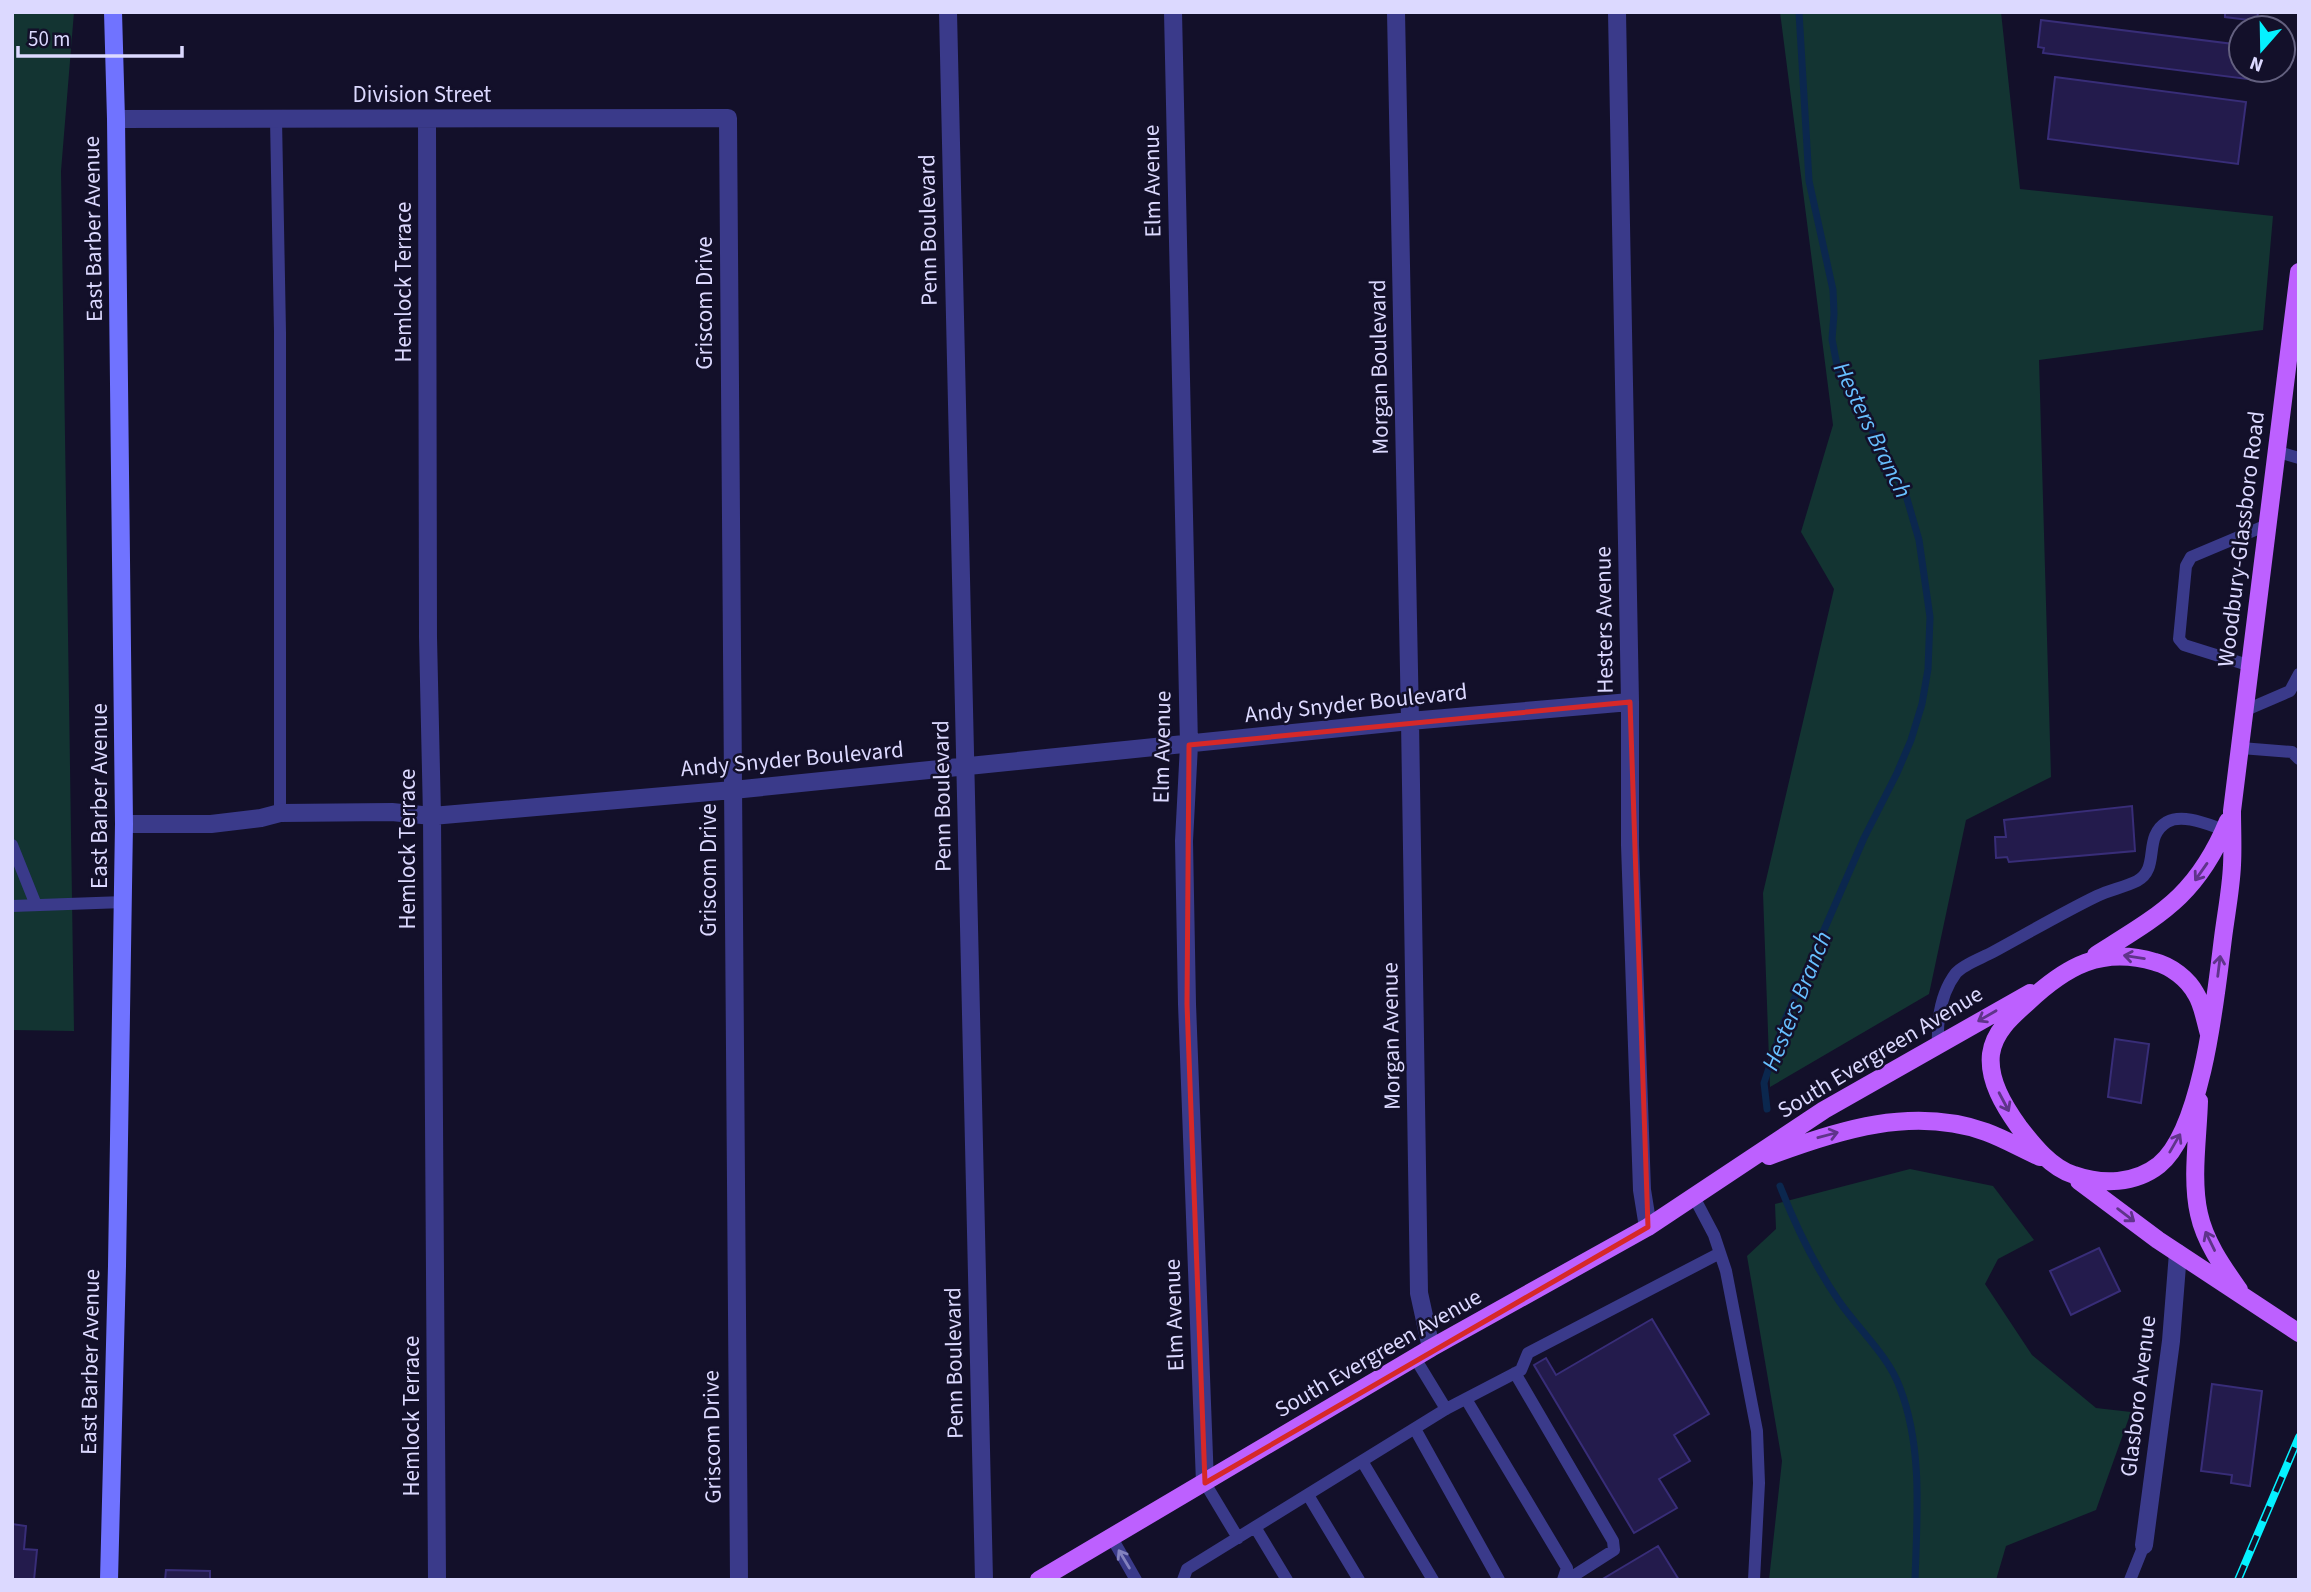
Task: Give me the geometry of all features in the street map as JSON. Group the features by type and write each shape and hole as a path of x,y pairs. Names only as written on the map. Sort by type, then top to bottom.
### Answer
{"main road":[{"name":"Woodbury-Glassboro Road","path":"2209,1034 2232,865 2232,811 2299,272"},
{"name":"Woodbury-Glassboro Road","path":"2077,967 2168,909 2199,875 2225,830 2232,811"},
{"path":"2246,1299 2223,1267 2206,1236 2199,1214 2196,1180 2199,1084 2209,1034 2197,994 2178,973 2162,964 2136,956 2100,957 2077,967 2047,985 2004,1025 1995,1039 1991,1067 1993,1080 2013,1119 2028,1140 2053,1164 2178,1253 2246,1299 2299,1333"},
{"name":"South Evergreen Avenue","path":"1040,1580 1423,1353 1647,1227 1824,1110 2015,1000 2047,985"},
{"path":"2071,1175 2102,1183 2145,1174 2161,1164 2179,1136 2199,1084"},
{"name":"South Evergreen Avenue","path":"1741,1166 1815,1138 1894,1121 1956,1124 1985,1132 2053,1164"}],"street":[{"name":"East Barber Avenue","path":"109,1580 124,902 113,12"},
{"name":"Penn Boulevard","path":"948,12 984,1580"},
{"name":"Elm Avenue","path":"1173,12 1189,745 1184,841 1187,1004 1205,1483"},
{"name":"Morgan Boulevard","path":"1396,12 1410,721"},
{"name":"Hesters Avenue","path":"1617,12 1630,702 1630,845 1643,1191 1647,1227"},
{"name":"Division Street","path":"116,119 728,118"},
{"name":"Griscom Drive","path":"728,118 733,1082 739,1580"},
{"name":"Hemlock Terrace","path":"426,119 437,1580"},
{"name":"Andy Snyder Boulevard","path":"124,824 211,824 280,813 392,812 432,816 733,790 1410,721 1630,702"},
{"name":"Morgan Avenue","path":"1410,721 1419,1293 1423,1353"},
{"name":"Glasboro Avenue","path":"2144,1545 2171,1341 2178,1253"}],"lane":[{"path":"276,119 280,332 280,813"},
{"path":"2275,451 2299,458"},
{"path":"2251,666 2184,645 2179,639 2186,566 2191,557 2267,525"},
{"path":"2246,710 2290,691 2299,674"},
{"path":"2241,748 2292,752 2299,759"},
{"path":"1938,1044 1937,1023 1941,1003 1957,971 2097,896 2139,880 2147,872 2151,861 2153,838 2168,822 2178,819 2192,820 2225,830"},
{"path":"12,845 36,905"},
{"path":"12,906 124,902"},
{"path":"1694,1197 1714,1235 1720,1253 1734,1306 1757,1431 1759,1483 1754,1580"},
{"path":"1183,1580 1187,1569 1446,1409 1521,1370 1528,1353 1720,1253"},
{"path":"1423,1353 1446,1409"},
{"path":"1515,1373 1613,1541 1614,1550 1565,1580"},
{"path":"1466,1399 1567,1568 1565,1580"},
{"path":"1415,1429 1499,1580"},
{"path":"1362,1461 1433,1580"},
{"path":"1205,1483 1238,1538"},
{"path":"1308,1495 1359,1580"},
{"path":"1255,1527 1287,1580"},
{"path":"1112,1538 1136,1580"},
{"path":"2130,1580 2144,1545"}],"highlighted area":[{"path":"1630,702 1648,1227 1205,1483 1187,1004 1189,745"}],"green space":[{"path":"12,12 74,12 61,171 74,1031 12,1030"},
{"path":"1780,12 2001,12 2020,189 2273,216 2263,330 2039,360 2051,777 1966,820 1929,994 1770,1087 1763,893 1834,589 1801,532 1833,425"},
{"path":"1910,1169 1993,1186 2034,1240 1998,1259 1985,1284 2032,1355 2096,1408 2131,1412 2096,1510 2006,1546 1996,1580 1769,1580 1782,1461 1747,1256 1776,1229 1775,1204"}],"building":[{"path":"2225,12 2258,12 2227,14 2225,17"},
{"path":"2041,20 2227,43 2227,76 2043,53 2044,48 2038,47"},
{"path":"2055,77 2246,102 2238,164 2048,139"},
{"path":"2132,806 2135,851 2009,862 2007,857 1996,858 1995,837 2006,837 2004,820"},
{"path":"2115,1039 2149,1044 2141,1103 2108,1097"},
{"path":"2099,1248 2120,1291 2071,1315 2050,1271"},
{"path":"1652,1319 1709,1414 1674,1435 1690,1461 1659,1479 1677,1508 1634,1533 1534,1365 1546,1358 1556,1375"},
{"path":"2212,1384 2262,1391 2250,1486 2231,1483 2232,1475 2201,1471"},
{"path":"12,1524 26,1526 24,1549 37,1550 34,1580 12,1580"},
{"path":"1658,1546 1679,1580 1601,1580"},
{"path":"166,1570 210,1571 210,1580 165,1580"}],"waterway":[{"name":"Hesters Branch","path":"1767,1109 1764,1083 1784,1022 1864,838 1911,740 1922,704 1928,669 1930,617 1919,540 1905,492 1858,404 1839,375 1832,339 1833,290 1809,181 1799,12"},
{"name":"Hesters Branch","path":"1780,1186 1821,1274 1888,1364 1900,1388 1912,1434 1917,1483 1915,1580"}],"railway":[{"path":"2238,1580 2299,1437"}]}
